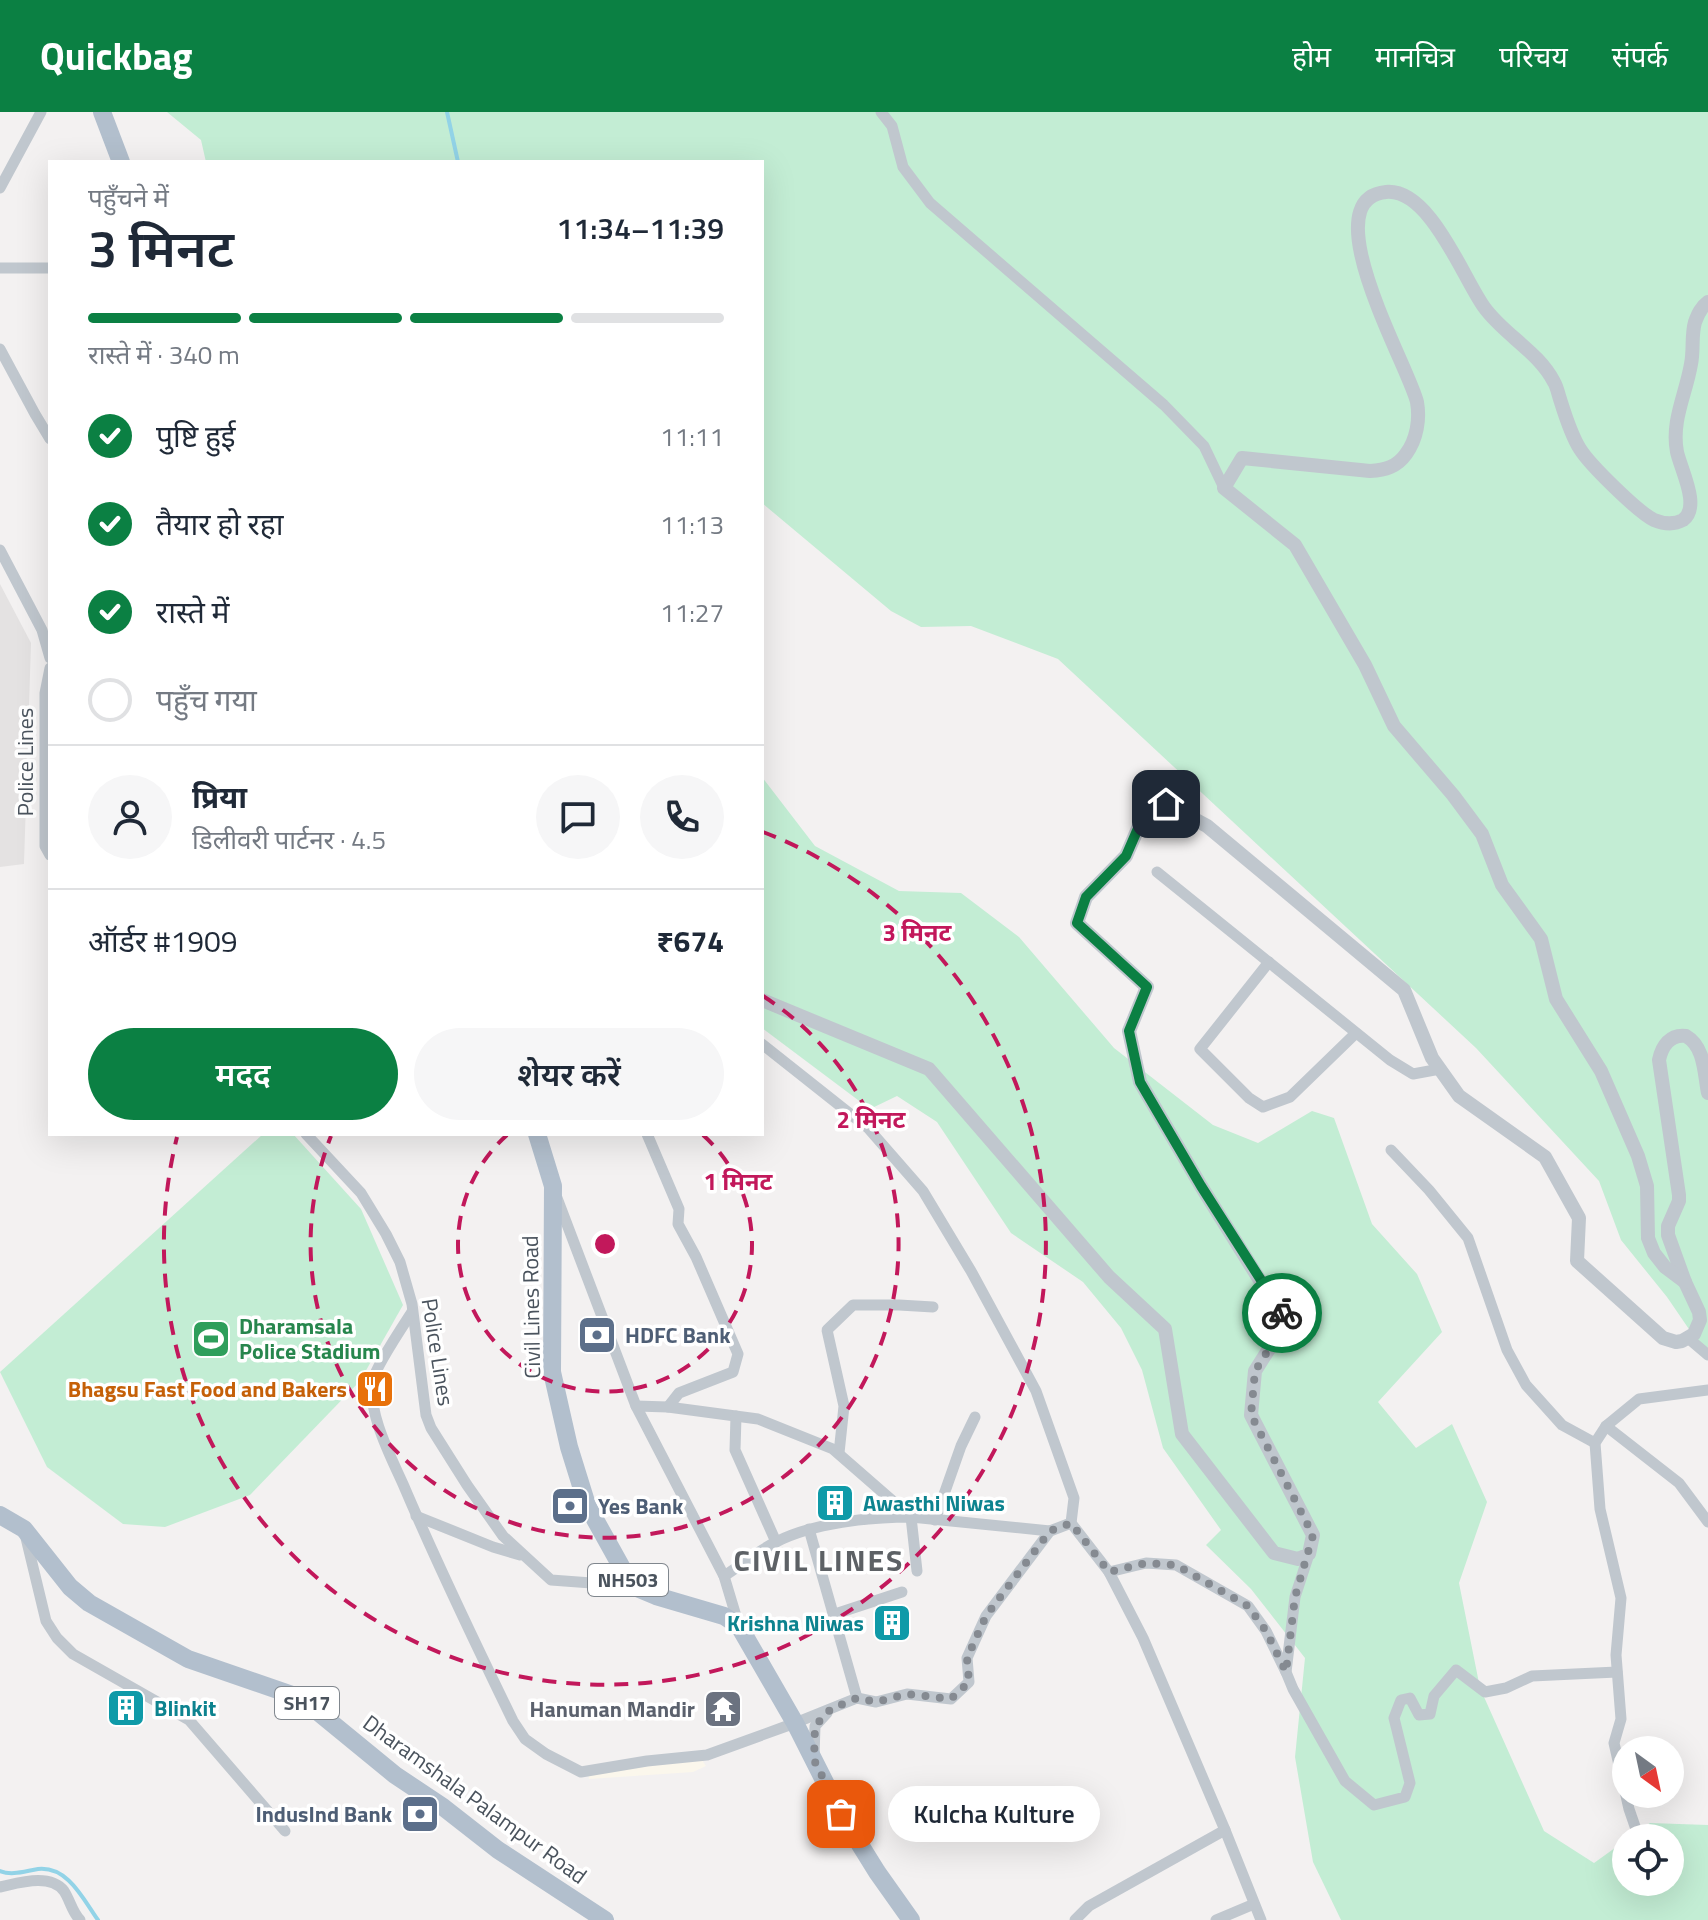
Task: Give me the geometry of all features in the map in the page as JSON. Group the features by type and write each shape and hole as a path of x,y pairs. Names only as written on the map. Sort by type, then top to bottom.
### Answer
{"main road":[{"path":"102,112 120,160"},
{"name":"Civil Lines Road","path":"538,1136 553,1186 552,1372 569,1447 587,1505 632,1586"},
{"name":"Dharamshala Palampur Road","path":"0,1515 24,1529 70,1587 89,1603 188,1659 301,1698 395,1775 498,1850 601,1919"},
{"name":"NH503","path":"632,1586 724,1616 739,1626"},
{"path":"739,1626 795,1723 841,1814 911,1920"}],"street":[{"path":"0,188 41,112"},
{"path":"881,112 892,126 903,167 930,203 1164,405 1204,446 1224,488 1295,545 1365,665 1394,726 1482,834 1507,893 1541,939 1556,999 1601,1071 1638,1156 1647,1186 1648,1238 1654,1253 1665,1267 1685,1282"},
{"path":"1224,488 1242,458 1370,471 1392,467 1410,449 1418,421 1417,404 1412,385 1375,300 1358,241 1361,211 1377,194 1393,192 1407,197 1430,219 1484,307 1534,355 1555,383 1580,449 1643,512 1662,523 1680,522 1689,515 1691,504 1676,448 1676,426 1692,360 1695,322 1708,302"},
{"path":"0,268 48,268"},
{"path":"0,349 48,436"},
{"path":"0,550 42,630 48,651"},
{"name":"Police Lines","path":"48,678 45,693 45,846 48,851"},
{"path":"1286,1672 1295,1597 1313,1535 1251,1415 1255,1371 1286,1322 1140,1082 1129,1031 1147,987 1077,923 1086,897 1126,856 1146,810 1166,804 1207,826 1404,990 1432,1058 1459,1096 1545,1157 1579,1218 1577,1261 1663,1338 1676,1342 1694,1334 1699,1312 1668,1235 1679,1195 1659,1067 1664,1046 1674,1037 1686,1036 1697,1044 1708,1093"},
{"path":"1157,872 1390,1060 1413,1074 1440,1069"},
{"path":"1269,962 1200,1049 1249,1098 1263,1107 1290,1097 1356,1033"},
{"path":"764,1001 929,1069 1109,1277 1165,1329 1182,1434 1274,1553 1298,1559 1309,1554"},
{"path":"764,1046 868,1128 923,1191 971,1271 1036,1391 1074,1498 1071,1523 1109,1572 1143,1638 1261,1920"},
{"name":"Police Lines","path":"308,1136 361,1193 400,1262 412,1304 426,1415 467,1485 503,1536 551,1580 632,1586"},
{"path":"648,1136 679,1209 678,1224 696,1257 738,1354 733,1372 679,1393 668,1407"},
{"path":"1391,1150 1468,1238 1507,1350 1526,1385 1562,1425 1595,1443"},
{"path":"553,1186 636,1406 724,1576 739,1626"},
{"path":"839,1453 844,1406 827,1330 853,1305 933,1307"},
{"path":"412,1312 373,1377 372,1393 387,1449 513,1721 525,1739 581,1772 707,1755 857,1698 876,1702 907,1694 951,1699 969,1682 967,1658 986,1616 1050,1531"},
{"path":"1688,1338 1708,1355"},
{"path":"1634,1824 1614,1743 1621,1719 1616,1655 1621,1598 1600,1509 1595,1443 1606,1426 1639,1399 1708,1390"},
{"path":"636,1406 758,1419 833,1449 911,1517 917,1571"},
{"path":"736,1416 735,1450 776,1542"},
{"path":"935,1520 961,1446 975,1417"},
{"path":"1606,1426 1679,1483 1708,1522"},
{"path":"416,1516 493,1547 527,1557"},
{"path":"724,1576 776,1542 809,1529 875,1517 911,1517 1050,1531 1071,1523"},
{"path":"24,1529 46,1621 57,1638 73,1654 189,1720 285,1831"},
{"path":"809,1529 857,1698"},
{"path":"1109,1572 1146,1563 1176,1565 1248,1606 1266,1631 1293,1689 1345,1781 1374,1805 1405,1797 1410,1783 1394,1718 1401,1700 1410,1698 1419,1715 1430,1714 1434,1696 1456,1670 1485,1692 1506,1688 1532,1676 1617,1672"},
{"path":"835,1614 902,1592"},
{"path":"814,1760 815,1726 831,1709"},
{"path":"1075,1920 1089,1906 1225,1830"},
{"path":"0,1887 26,1882 51,1882 60,1887 80,1920"},
{"path":"1216,1920 1254,1904"}],"shaded area":[{"path":"0,584 31,643 24,864 0,867"},
{"path":"702,1760 706,1766 693,1772 589,1779 588,1773"}],"green space":[{"path":"167,112 1708,112 1708,1357 1667,1297 1621,1240 1599,1181 1476,1048 1058,659 971,626 921,627 891,611 764,505 764,160 206,160 201,140"},
{"path":"764,780 815,846 899,891 961,893 1019,937 1114,1048 1213,1125 1258,1143 1312,1111 1334,1118 1372,1224 1417,1274 1442,1332 1378,1402 1416,1448 1452,1424 1487,1502 1459,1583 1480,1688 1544,1831 1594,1863 1612,1850 1612,1896 1684,1896 1684,1824 1708,1825 1708,1920 1341,1920 1313,1862 1295,1757 1305,1658 1251,1589 1206,1545 1221,1530 1163,1448 1142,1370 1121,1328 1083,1282 1011,1233 937,1122 897,1096 870,1109 764,1030"},
{"name":"Dharamsala Police Stadium","path":"261,1136 295,1136 361,1209 403,1305 360,1381 250,1495 165,1527 123,1524 47,1467 0,1372"}],"waterway":[{"path":"447,112 458,160"},
{"path":"0,1871 14,1873 49,1869 58,1873 74,1886 98,1920"}],"way so far":[{"path":"841,1814 814,1760 815,1726 831,1709 857,1698 876,1702 907,1694 951,1699 969,1682 967,1658 986,1616 1050,1531 1071,1523 1109,1572 1146,1563 1176,1565 1248,1606 1266,1631 1286,1672 1295,1597 1313,1535 1251,1415 1255,1371 1286,1322 1282,1313"}],"place":[{"name":"HDFC Bank","path":"597,1335"},
{"name":"Dharamsala Police Stadium","path":"211,1339"},
{"name":"Bhagsu Fast Food and Bakers","path":"375,1389"},
{"name":"Awasthi Niwas","path":"835,1503"},
{"name":"Yes Bank","path":"570,1506"},
{"name":"Krishna Niwas","path":"892,1623"},
{"name":"Blinkit","path":"126,1708"},
{"name":"Hanuman Mandir","path":"723,1709"},
{"name":"IndusInd Bank","path":"420,1814"},
{"name":"Kulcha Kulture","path":"841,1814"}],"district":[{"name":"CIVIL LINES","path":"819,1561"}],"route":[{"path":"1166,804 1146,810 1126,856 1086,897 1077,923 1147,987 1129,1031 1140,1082 1201,1186 1282,1313"}]}
